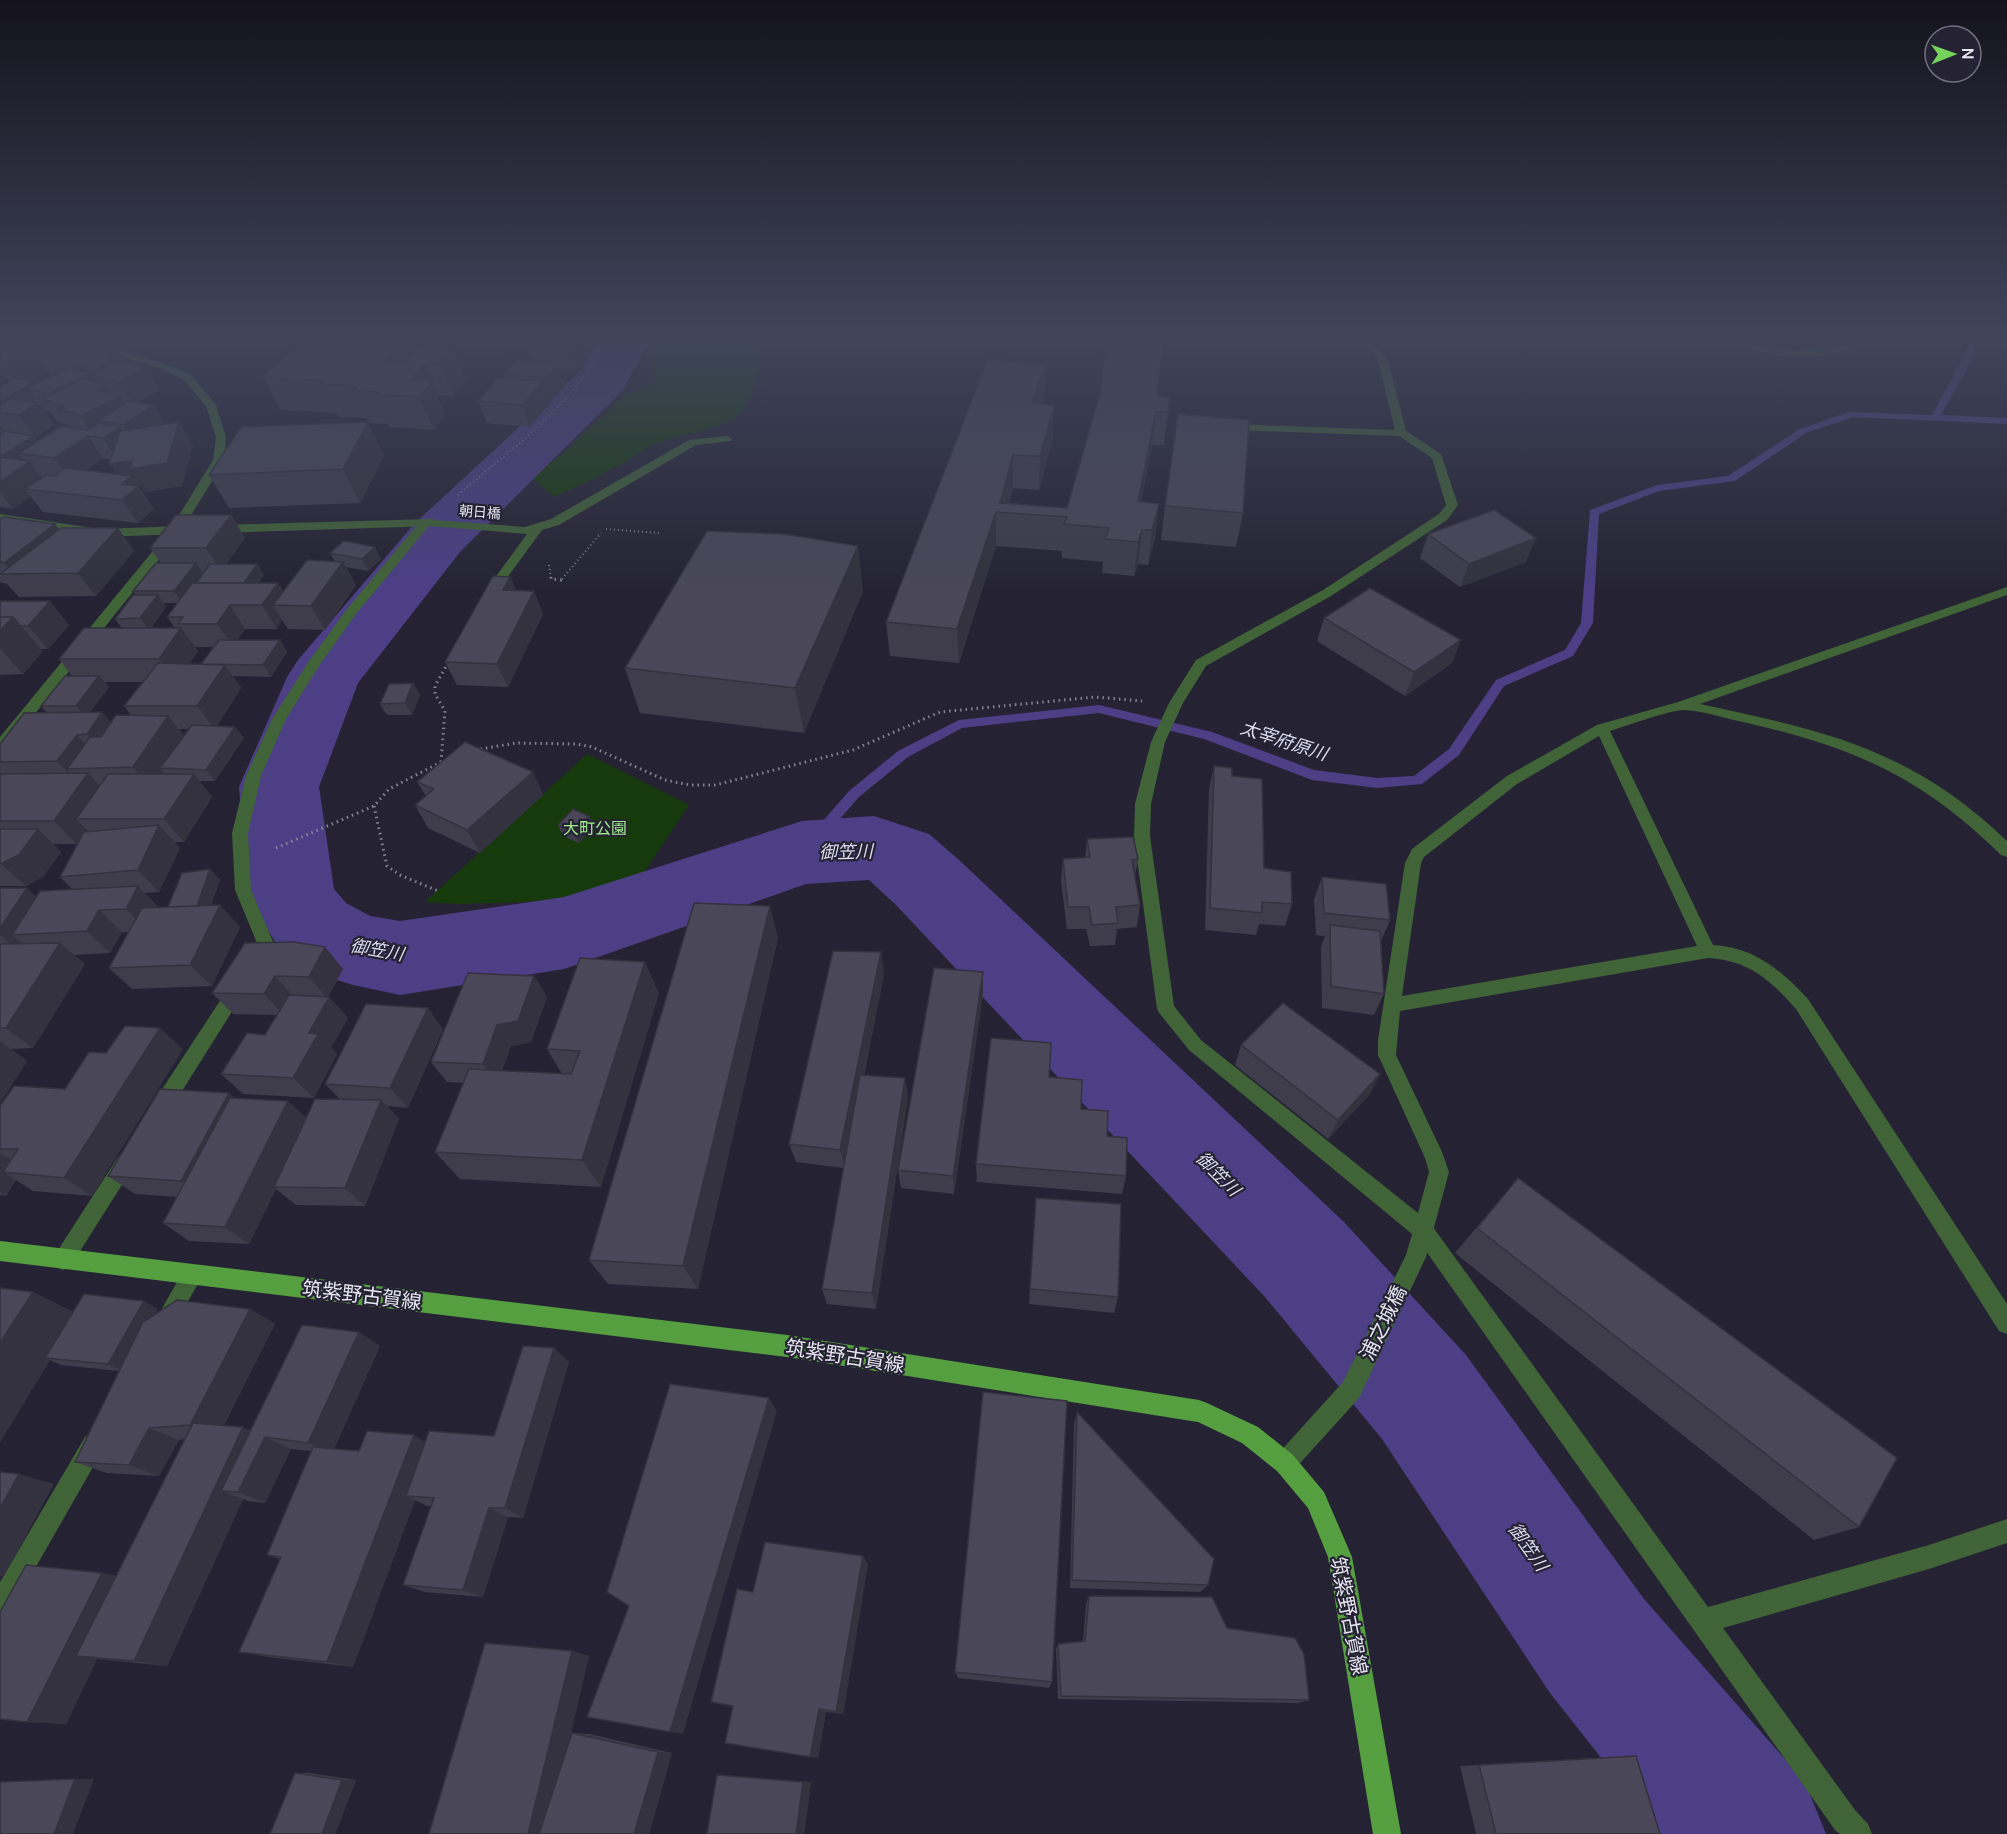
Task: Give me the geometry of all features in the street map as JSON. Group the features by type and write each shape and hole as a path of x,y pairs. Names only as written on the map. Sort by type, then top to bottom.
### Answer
{"main road":[{"name":"筑紫野古賀線","path":"0,1251 787,1346 1199,1411 1250,1435 1285,1463 1316,1500 1340,1557 1387,1834"}],"street":[{"path":"0,747 176,530 219,460 220,437 216,420"},
{"path":"1397,420 1401,434"},
{"path":"1232,427 1401,434 1437,456 1452,505 1443,517 1327,593 1201,663 1173,709 1158,742 1143,804 1142,836 1166,1009 1195,1045 1423,1230 1838,1810 1858,1834"},
{"path":"489,594 535,529 555,522 693,442 727,439"},
{"name":"朝日橋","path":"0,518 100,533 429,522 535,529"},
{"path":"152,1122 266,944 253,924 243,892 239,858 242,811 265,749 300,682 318,654 429,522"},
{"name":"浦之城橋","path":"1285,1463 1351,1389 1416,1257 1439,1172 1435,1158 1387,1054 1413,863 1418,854 1512,780 1602,729 1683,705 2007,591"},
{"path":"1683,705 1832,740 1884,761 1940,791 2007,850"},
{"path":"1602,729 1708,951"},
{"path":"1392,1005 1708,951 1729,951 1755,962 1778,978 1802,1004 2007,1323"},
{"path":"63,1260 133,1151"},
{"path":"156,1337 192,1275"},
{"path":"0,1605 102,1430"},
{"path":"1703,1621 1929,1557 2007,1531"}],"path":[{"path":"429,522 545,420"},
{"path":"535,529 551,579 561,580 605,529 659,533"},
{"path":"441,762 445,711 435,693 435,686 453,655"},
{"path":"470,752 516,743 576,744 592,747 665,780 690,785 716,785 854,750 940,712 1095,697 1173,709"},
{"path":"268,851 374,806 389,789 451,759"},
{"path":"374,806 387,866 400,875 438,891"}],"green space":[{"path":"599,420 731,420 703,431 660,442 601,475 554,497 531,477 566,451"},
{"name":"大町公園","path":"587,754 689,805 639,880 556,901 460,904 425,902"}],"building":[{"path":"99,420 131,420 123,425"},
{"path":"965,420 1050,420 1040,456 1013,455 1000,503 1067,508 1092,420 1154,420 1138,501 1159,504 1152,530 1142,530 1138,542 1105,539 1109,528 1064,524 1067,517 996,512 957,629 886,622"},
{"path":"1177,420 1249,420 1243,513 1165,506"},
{"path":"179,422 167,463 130,469 132,461 109,464 120,431"},
{"path":"368,422 343,469 209,475 241,427"},
{"path":"98,423 120,427 103,438 88,436 54,458 19,453 61,426 88,430"},
{"path":"4,431 34,436 0,457 0,433"},
{"path":"0,457 30,461 0,482"},
{"path":"65,468 132,476 122,484 139,486 122,500 25,489 46,475 54,476"},
{"path":"1494,510 1536,538 1469,564 1428,534"},
{"path":"176,515 231,515 206,548 150,548"},
{"path":"4,517 55,524 4,563 0,562 0,519"},
{"path":"61,528 118,528 78,573 0,574"},
{"path":"707,531 783,534 858,546 795,688 625,668"},
{"path":"344,541 375,547 362,559 330,553"},
{"path":"307,560 343,562 311,606 273,605"},
{"path":"156,563 196,563 174,591 133,591"},
{"path":"210,564 257,564 244,583 196,583"},
{"path":"493,576 510,577 503,590 534,591 497,664 445,662"},
{"path":"192,583 278,583 262,605 230,605 217,624 178,624 183,617 167,617"},
{"path":"1370,588 1461,640 1414,672 1324,618"},
{"path":"133,595 158,595 140,618 115,619"},
{"path":"0,601 50,601 28,626 21,626 13,617 0,617"},
{"path":"0,617 13,617 0,631"},
{"path":"84,628 181,628 159,659 59,659"},
{"path":"219,640 280,640 263,665 201,664"},
{"path":"158,663 225,665 197,706 124,706"},
{"path":"65,676 99,676 76,706 41,706"},
{"path":"413,683 405,703 380,704 389,684"},
{"path":"102,712 87,734 77,735 57,761 0,762 0,744 24,713"},
{"path":"116,715 168,716 133,767 67,769 90,737 101,737"},
{"path":"192,725 235,727 206,770 160,768"},
{"path":"465,742 533,772 467,830 415,805 434,789 417,782"},
{"path":"1214,766 1232,768 1232,776 1262,779 1264,868 1291,872 1292,904 1262,902 1262,913 1210,908"},
{"path":"88,773 54,821 0,821 0,774"},
{"path":"108,774 194,774 164,819 76,819"},
{"path":"573,809 589,816 574,831 558,825"},
{"path":"159,825 138,870 60,877 84,832"},
{"path":"0,829 38,829 19,855 0,864"},
{"path":"1133,837 1138,859 1132,860 1140,905 1116,907 1118,923 1092,925 1089,907 1068,907 1063,859 1090,857 1087,839"},
{"path":"210,869 197,906 168,907 182,873"},
{"path":"1322,877 1386,884 1390,920 1324,913"},
{"path":"138,886 126,909 99,910 87,931 12,935 40,891"},
{"path":"0,888 27,888 0,928"},
{"path":"694,903 770,906 683,1266 589,1260"},
{"path":"220,905 190,965 109,968 142,908"},
{"path":"1330,925 1380,931 1384,994 1331,986"},
{"path":"294,942 325,947 309,977 275,976 264,994 212,993 245,943"},
{"path":"60,943 6,1028 0,1028 0,944"},
{"path":"833,951 881,952 840,1150 789,1144"},
{"path":"580,958 645,962 582,1160 435,1152 469,1069 571,1074 580,1051 547,1049"},
{"path":"934,968 983,972 953,1176 898,1170"},
{"path":"468,973 534,976 518,1021 497,1025 483,1064 431,1062"},
{"path":"289,995 329,997 309,1033 318,1034 293,1078 221,1074 247,1033 265,1035"},
{"path":"1283,1003 1380,1074 1338,1120 1241,1045"},
{"path":"366,1004 428,1008 390,1088 325,1084"},
{"path":"125,1026 160,1028 64,1178 3,1172 18,1149 0,1149 0,1106 14,1086 65,1089 89,1052 106,1053"},
{"path":"991,1038 1051,1043 1049,1077 1082,1080 1081,1109 1108,1111 1107,1136 1127,1138 1126,1176 976,1164"},
{"path":"860,1075 905,1078 872,1293 822,1289"},
{"path":"160,1089 229,1093 181,1181 108,1176"},
{"path":"230,1098 288,1101 225,1227 163,1223"},
{"path":"315,1099 381,1100 345,1188 274,1187"},
{"path":"1518,1178 1897,1458 1859,1527 1477,1228"},
{"path":"1036,1198 1121,1204 1118,1297 1030,1289"},
{"path":"0,1288 33,1292 0,1343"},
{"path":"84,1294 144,1301 108,1364 45,1358"},
{"path":"177,1300 250,1309 190,1425 149,1428 129,1465 75,1462 143,1322"},
{"path":"302,1325 359,1332 308,1443 265,1437 238,1492 221,1491"},
{"path":"523,1346 554,1348 505,1508 489,1508 463,1590 403,1585 434,1498 406,1496 429,1431 494,1436"},
{"path":"670,1384 769,1398 670,1732 587,1717 629,1606 607,1592"},
{"path":"983,1392 1067,1401 1052,1682 955,1672"},
{"path":"1077,1412 1214,1559 1208,1585 1072,1580"},
{"path":"193,1423 243,1427 134,1661 76,1656"},
{"path":"367,1431 414,1435 327,1662 239,1652 281,1557 267,1555 313,1447 359,1451"},
{"path":"0,1472 19,1474 0,1508"},
{"path":"765,1542 863,1556 836,1712 819,1709 810,1757 725,1743 733,1706 711,1702 737,1589 753,1592"},
{"path":"26,1565 102,1573 27,1722 0,1719 0,1612"},
{"path":"1089,1596 1212,1597 1227,1628 1295,1638 1304,1654 1309,1700 1061,1696 1058,1644 1085,1641"},
{"path":"485,1643 572,1651 528,1834 429,1834"},
{"path":"572,1733 658,1752 634,1834 539,1834"},
{"path":"1636,1756 1660,1834 1496,1834 1479,1765"},
{"path":"295,1773 342,1780 322,1834 270,1834"},
{"path":"717,1775 803,1782 796,1834 707,1834"},
{"path":"75,1779 54,1834 0,1834 0,1782"}],"waterway":[{"name":"御笠川","path":"561,420 437,538 324,677 279,787 292,898 314,928 353,949 400,958 564,933 802,853 874,848 899,857 927,882 1304,1259 1424,1397 1597,1646 1753,1834"},
{"name":"太宰府原川","path":"802,853 854,794 903,754 959,724 1099,709 1207,735 1312,775 1377,783 1417,781 1454,752 1500,683 1569,653 1587,623 1594,512 1657,488 1731,479 1803,431 1836,420"},
{"name":"太宰府原川","path":"1976,420 2007,421"}]}
